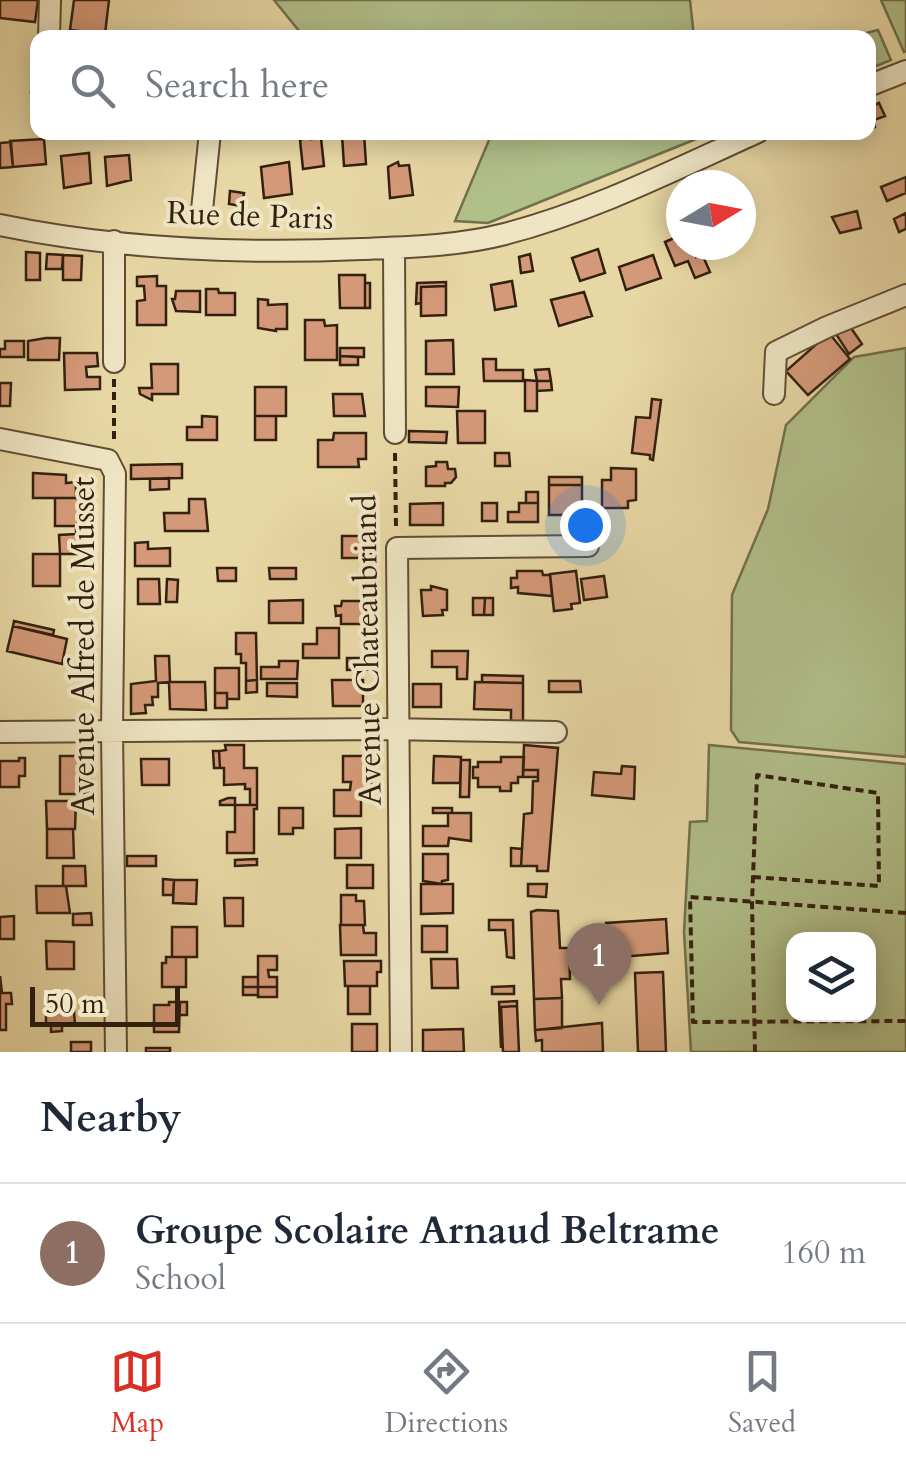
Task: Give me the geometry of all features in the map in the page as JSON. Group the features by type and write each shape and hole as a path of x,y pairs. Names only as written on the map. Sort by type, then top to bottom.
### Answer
{"street":[{"path":"49,30 50,0"},
{"path":"876,83 906,71"},
{"path":"202,210 209,140"},
{"name":"Rue de Paris","path":"0,225 54,236 259,251 440,246 499,236 593,207 740,140"},
{"path":"114,241 114,362"},
{"path":"394,248 394,433"},
{"path":"774,394 776,352 826,326 906,295"},
{"path":"0,440 108,460 114,474"},
{"name":"Avenue Alfred de Musset","path":"114,474 116,1052"},
{"path":"396,548 588,546"},
{"name":"Avenue Chateaubriand","path":"396,548 401,1052"},
{"path":"0,732 556,732"}],"path":[{"name":"Avenue Alfred de Musset","path":"114,362 114,474"},
{"name":"Avenue Chateaubriand","path":"394,433 396,548"},
{"path":"753,878 879,886 878,793 756,774 752,903 754,1052"},
{"path":"906,913 690,898 692,1022 906,1021"}],"green space":[{"path":"274,0 690,0 693,30 298,30"},
{"path":"881,0 906,0 904,52"},
{"path":"876,30 891,60 876,66"},
{"path":"489,140 694,140 488,223 455,221"},
{"path":"906,348 906,757 739,742 731,730 732,595 768,509 786,425 854,357"},
{"path":"709,745 906,764 906,1052 691,1052 684,932 690,822 707,821"}],"building":[{"path":"0,0 38,0 35,22 0,18"},
{"path":"74,0 109,0 105,30 70,30"},
{"path":"879,103 885,116 876,119"},
{"path":"44,140 46,164 13,167 10,141"},
{"path":"300,140 321,140 324,166 303,169"},
{"path":"342,140 364,140 366,164 344,166"},
{"path":"11,142 13,167 0,168 0,143"},
{"path":"89,153 91,183 64,188 61,156"},
{"path":"129,155 131,180 107,186 105,157"},
{"path":"289,162 292,194 264,198 261,167"},
{"path":"398,162 399,166 409,165 413,195 390,198 388,167"},
{"path":"906,177 906,193 887,201 881,187"},
{"path":"230,191 244,193 242,206 229,204"},
{"path":"857,211 861,228 840,233 832,217"},
{"path":"906,213 906,229 899,232 894,219"},
{"path":"598,249 605,273 580,281 572,258"},
{"path":"26,252 40,253 40,280 26,280"},
{"path":"47,254 63,255 62,269 46,269"},
{"path":"530,254 533,271 521,273 519,257"},
{"path":"63,255 82,256 81,280 63,280"},
{"path":"653,255 661,278 626,290 619,267"},
{"path":"672,260 705,260 710,272 695,278 688,261 675,266"},
{"path":"339,275 365,275 365,308 340,308"},
{"path":"157,276 157,286 166,286 166,325 137,325 137,301 145,300 144,286 137,286 137,277"},
{"path":"512,281 516,306 495,310 491,285"},
{"path":"446,282 446,286 421,287 421,303 416,304 417,283"},
{"path":"365,283 370,283 370,308 365,308"},
{"path":"446,286 446,315 421,316 421,287"},
{"path":"206,289 235,293 235,315 206,315"},
{"path":"176,291 200,291 200,312 176,311 172,299"},
{"path":"584,292 592,316 559,326 551,300"},
{"path":"258,299 268,300 268,305 287,304 287,329 258,328"},
{"path":"305,320 337,325 337,360 305,360"},
{"path":"849,325 862,344 849,354 836,334"},
{"path":"829,333 850,359 808,395 786,371"},
{"path":"60,338 59,360 28,360 28,341"},
{"path":"453,340 454,374 426,374 426,341"},
{"path":"5,341 24,341 24,357 0,357"},
{"path":"340,348 364,348 364,357 340,356"},
{"path":"64,353 97,353 98,366 86,367 87,377 100,377 100,389 65,390"},
{"path":"340,356 358,357 358,365 340,365"},
{"path":"483,359 496,359 496,370 523,370 523,381 484,381"},
{"path":"151,364 178,364 178,394 152,394 152,400 140,394 139,388 152,388"},
{"path":"549,369 551,381 537,381 535,370"},
{"path":"525,380 537,381 537,411 525,411"},
{"path":"537,381 551,381 552,390 537,391"},
{"path":"0,383 11,383 10,406 0,406"},
{"path":"255,387 286,387 286,416 255,416"},
{"path":"426,387 459,387 458,407 426,406"},
{"path":"333,394 362,394 365,416 334,416"},
{"path":"652,399 661,400 653,460 650,455 632,453 636,417 650,418"},
{"path":"457,411 485,411 485,443 458,443"},
{"path":"202,416 217,417 217,440 187,440 187,427 202,427"},
{"path":"255,416 276,416 276,440 255,440"},
{"path":"409,431 447,432 446,443 409,442"},
{"path":"334,433 366,433 366,459 358,459 359,467 318,467 318,440 333,440"},
{"path":"495,453 509,453 510,466 495,466"},
{"path":"436,462 447,462 448,469 455,469 456,477 445,486 426,486 426,467 436,466"},
{"path":"182,464 182,478 131,479 131,465"},
{"path":"611,468 636,469 636,500 628,501 628,508 602,508 602,480 611,480"},
{"path":"33,473 66,475 66,483 76,482 76,498 33,498"},
{"path":"549,477 582,477 582,485 549,485"},
{"path":"169,478 169,489 150,490 150,479"},
{"path":"549,485 582,485 582,515 549,515"},
{"path":"526,492 538,492 538,503 526,503"},
{"path":"55,498 81,498 77,526 55,526"},
{"path":"189,499 205,499 208,531 165,531 164,513 189,513"},
{"path":"443,503 443,525 410,525 410,504"},
{"path":"482,503 497,503 497,521 482,521"},
{"path":"519,503 538,503 538,522 508,522 508,512 519,512"},
{"path":"76,529 93,529 93,554 60,554 59,535 76,534"},
{"path":"342,536 371,536 371,558 342,558"},
{"path":"148,542 148,549 170,548 170,566 135,566 135,543"},
{"path":"33,554 60,554 60,586 33,586"},
{"path":"217,568 236,568 236,581 218,581"},
{"path":"269,568 296,568 296,579 270,579"},
{"path":"517,571 542,571 543,575 550,575 552,596 518,593 518,587 511,588 511,578 517,578"},
{"path":"576,571 580,603 571,604 572,609 554,611 550,574"},
{"path":"604,576 607,597 584,600 581,579"},
{"path":"138,579 159,579 160,604 138,604"},
{"path":"167,579 178,580 177,602 166,602"},
{"path":"431,586 447,590 447,610 442,610 443,615 423,616 421,590 431,590"},
{"path":"473,598 485,598 484,615 473,615"},
{"path":"485,598 493,598 493,615 484,615"},
{"path":"303,600 303,623 269,623 269,601"},
{"path":"342,601 372,601 372,624 341,624 335,606 341,606"},
{"path":"14,621 54,630 53,635 13,626"},
{"path":"13,626 67,639 62,664 7,651"},
{"path":"317,628 339,628 339,658 303,658 303,644 317,644"},
{"path":"236,633 256,633 257,680 246,681 246,663 241,663 241,654 236,654"},
{"path":"432,651 468,651 467,679 457,679 457,667 432,667"},
{"path":"155,656 169,656 170,682 158,683 158,697 152,697 153,705 145,705 146,713 131,714 131,684 156,681"},
{"path":"347,658 377,658 377,669 347,670"},
{"path":"279,661 298,661 297,679 261,679 261,667 279,667"},
{"path":"215,668 239,668 239,699 215,693"},
{"path":"482,675 523,676 523,683 482,682"},
{"path":"257,680 257,692 246,693 246,681"},
{"path":"332,680 363,680 363,706 333,706"},
{"path":"549,681 580,681 581,692 549,692"},
{"path":"169,682 205,682 206,710 170,709"},
{"path":"475,682 523,683 523,722 511,721 511,710 474,709"},
{"path":"267,683 297,683 297,697 267,696"},
{"path":"413,684 441,684 441,707 413,707"},
{"path":"215,693 227,693 227,708 215,708"},
{"path":"225,745 244,745 244,768 257,768 257,805 250,805 250,789 245,789 245,784 224,785 219,751 226,750"},
{"path":"524,745 558,748 548,871 521,866 524,814 532,813 533,781 538,781 538,770 523,770"},
{"path":"213,751 219,751 220,768 214,768"},
{"path":"60,756 91,756 91,794 60,794"},
{"path":"343,756 370,756 372,790 361,790 361,816 334,816 334,790 350,790 351,782 343,782"},
{"path":"434,756 461,757 460,783 433,783"},
{"path":"501,757 524,757 523,777 518,777 518,783 511,783 511,791 478,787 473,767 478,767 478,762 501,762"},
{"path":"25,758 25,776 19,776 19,787 0,787 0,761"},
{"path":"141,759 169,759 169,785 142,785"},
{"path":"461,760 470,760 469,797 460,797"},
{"path":"622,766 635,767 634,799 592,795 594,772 621,774"},
{"path":"523,770 538,770 538,777 523,777"},
{"path":"235,798 235,805 220,805 220,801"},
{"path":"46,801 76,801 75,829 47,829"},
{"path":"235,805 257,805 254,853 227,853 227,832 235,832"},
{"path":"279,808 303,808 303,828 293,828 293,834 279,834"},
{"path":"433,808 452,808 452,813 433,813"},
{"path":"448,813 471,813 471,841 449,838 448,846 423,846 423,826 448,826"},
{"path":"361,828 361,858 335,858 335,829"},
{"path":"47,829 73,829 74,858 47,858"},
{"path":"511,848 522,849 521,866 511,866"},
{"path":"423,854 448,854 448,880 442,884 423,881"},
{"path":"127,856 156,856 156,866 127,866"},
{"path":"257,859 257,865 235,866 235,860"},
{"path":"347,865 373,865 373,888 347,888"},
{"path":"63,866 85,866 86,886 63,886"},
{"path":"163,879 174,880 173,895 163,895"},
{"path":"174,880 197,880 196,904 173,903"},
{"path":"421,884 453,884 453,913 421,914"},
{"path":"528,884 547,884 546,897 528,896"},
{"path":"36,886 66,886 70,913 37,913"},
{"path":"341,895 356,895 356,901 364,901 365,925 341,925"},
{"path":"224,898 243,898 243,926 225,926"},
{"path":"558,911 560,948 569,948 570,979 561,979 562,998 534,999 531,912"},
{"path":"91,913 92,925 73,925 73,914"},
{"path":"14,916 14,939 0,939 0,917"},
{"path":"666,919 668,953 608,958 606,923"},
{"path":"489,920 513,920 514,958 507,957 505,930 489,930"},
{"path":"340,925 363,925 364,933 376,933 376,955 341,955"},
{"path":"422,926 447,926 447,952 422,952"},
{"path":"172,927 197,927 197,957 172,957"},
{"path":"46,941 74,942 74,969 47,969"},
{"path":"258,956 277,956 277,970 268,970 269,977 277,977 277,987 258,987"},
{"path":"166,957 186,957 186,987 162,987 162,963 166,963"},
{"path":"431,959 457,959 458,988 432,988"},
{"path":"344,961 381,961 377,986 345,986"},
{"path":"663,972 666,1052 638,1052 635,973"},
{"path":"0,976 2,993 11,993 12,1004 6,1004 6,1030 0,1030"},
{"path":"243,977 258,977 258,987 243,987"},
{"path":"348,986 370,986 370,1014 348,1014"},
{"path":"514,986 514,994 492,994 492,987"},
{"path":"243,987 258,987 258,995 243,995"},
{"path":"258,987 277,987 277,997 258,997"},
{"path":"73,996 75,1025 62,1025 62,1031 51,1032 51,1025 46,1025 46,997"},
{"path":"562,998 562,1028 535,1030 534,999"},
{"path":"517,1001 517,1006 501,1007 501,1048 499,1002"},
{"path":"180,1002 179,1032 154,1032 154,1005"},
{"path":"180,1002 187,1002 187,1015 179,1015"},
{"path":"517,1006 519,1052 503,1052 501,1007"},
{"path":"602,1023 603,1052 542,1052 542,1040 536,1041 535,1030"},
{"path":"352,1024 377,1024 377,1052 352,1052"},
{"path":"463,1029 464,1052 423,1052 423,1030"},
{"path":"71,1042 91,1042 91,1052 71,1052"},
{"path":"146,1048 170,1048 170,1052 146,1052"}],"place":[{"name":"Groupe Scolaire Arnaud Beltrame","path":"599,1005"}]}
